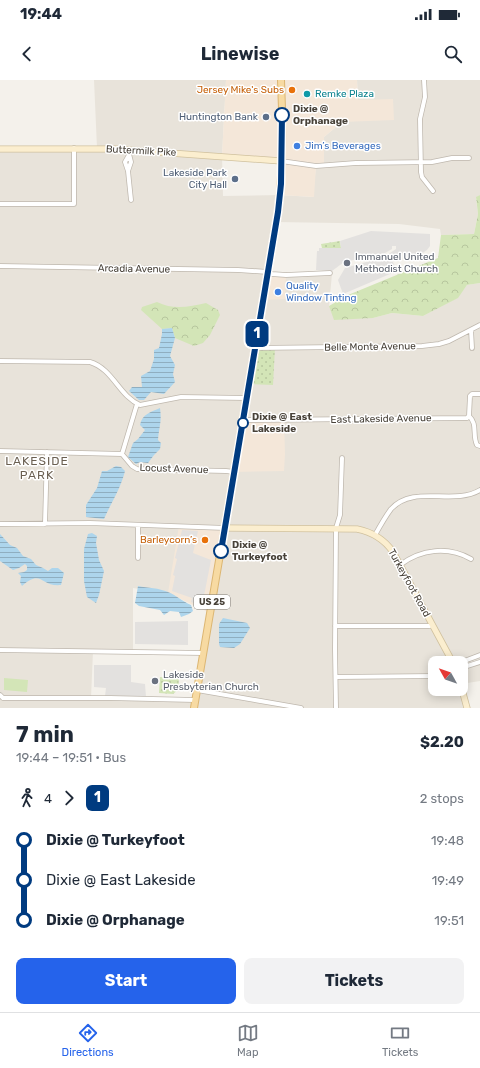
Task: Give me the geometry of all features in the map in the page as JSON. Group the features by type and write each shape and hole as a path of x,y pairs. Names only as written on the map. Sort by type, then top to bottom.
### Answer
{"main road":[{"name":"US 25","path":"194,708 280,195 283,111 281,80"},
{"name":"Buttermilk Pike","path":"0,149 74,148 129,153 281,161"},
{"name":"Turkeyfoot Road","path":"225,528 336,528 357,529 375,535 389,547 449,656"},
{"path":"464,696 467,708"}],"street":[{"path":"424,80 424,102 420,118 420,162 421,175 432,191"},
{"path":"0,204 74,204 74,148"},
{"path":"129,153 125,162 128,171 131,200"},
{"path":"281,161 298,165 316,166 356,162 420,162 439,161 452,158 469,158"},
{"name":"Arcadia Avenue","path":"0,266 268,272 272,274 286,275 330,273"},
{"name":"Belle Monte Avenue","path":"255,348 422,346 449,341 480,325"},
{"path":"471,330 472,348"},
{"path":"0,361 90,362 107,373 125,394 140,405 181,397 246,398"},
{"path":"480,394 472,394 470,396 469,416 474,423 475,440 477,445 480,446"},
{"path":"0,451 122,454 137,404"},
{"name":"East Lakeside Avenue","path":"243,420 467,418 469,416"},
{"path":"46,524 47,452"},
{"name":"Locust Avenue","path":"122,454 132,466 137,469 234,472"},
{"path":"336,708 336,528 340,515 342,458"},
{"path":"375,535 392,508 407,499 421,496 459,497 470,495 480,490"},
{"path":"0,524 90,523 138,526 225,528"},
{"path":"138,526 138,558"},
{"path":"400,565 410,557 429,551 444,551 462,554 472,559"},
{"path":"335,626 432,625"},
{"path":"0,650 203,653"},
{"path":"468,660 480,655"},
{"path":"468,666 480,662"},
{"path":"336,676 428,676"},
{"path":"197,690 301,708"},
{"path":"0,696 3,698 195,700"}],"shaded area":[{"path":"94,80 226,80 222,156 223,196 280,195 313,197 316,166 324,165 324,137 342,122 358,100 357,80 480,80 480,195 476,198 478,214 474,234 441,235 440,229 399,224 276,222 263,300 286,275 330,273 332,274 329,306 373,318 392,313 423,316 457,298 467,285 480,283 480,681 468,683 468,656 428,656 428,696 463,696 467,708 0,708 0,149 97,148","holes":["220,557 195,700 91,698 93,651 133,652 133,588 168,593"]},
{"path":"226,80 357,80 358,100 393,99 394,120 342,122 324,137 324,165 316,166 314,197 280,195 281,161 222,156"},
{"path":"371,231 430,234 430,246 427,250 411,261 403,253 397,254 392,260 397,271 343,294 338,280 345,268 384,257 396,249 396,246 392,246 392,249 385,253 344,262 332,271 316,270 317,251 319,251 319,248 341,248 340,241"},
{"path":"268,272 286,275 285,299 263,300"},
{"path":"284,419 284,471 234,472 243,420"},
{"path":"179,526 225,528 210,613 168,593"},
{"path":"182,530 198,531 193,553 211,560 202,606 191,602 192,598 172,591 175,576 173,575 177,559 175,558"},
{"path":"188,621 188,645 135,644 135,622"},
{"path":"94,665 131,665 131,682 145,684 146,697 105,696 106,688 94,687"}],"green space":[{"path":"480,195 480,283 467,285 458,298 423,316 392,313 373,318 334,320 329,306 348,295 438,258 441,235 474,234 478,214 476,197"},
{"path":"340,241 341,248 322,248 321,244"},
{"path":"157,302 163,305 175,307 187,307 206,303 218,310 220,315 210,335 203,343 194,346 175,338 172,328 162,329 141,310 142,307"},
{"path":"255,348 275,348 273,385 248,384"},
{"path":"160,677 179,678 178,690 173,694 159,693"},
{"path":"4,678 28,680 27,692 4,690"}],"water":[{"path":"172,328 175,338 170,356 175,365 173,374 175,382 164,394 151,392 144,400 139,400 129,391 132,387 142,387 141,376 150,371 154,359 154,350 159,348 162,329"},
{"path":"160,408 161,421 158,440 161,443 160,449 148,463 140,462 136,464 128,457 133,443 145,430 140,425 141,421 147,414"},
{"path":"116,466 121,467 125,471 104,519 86,517 86,505 97,488 102,471 107,471"},
{"path":"92,533 97,536 96,543 99,560 104,571 96,603 87,597 84,581 84,549 88,534"},
{"path":"0,534 10,545 17,548 23,556 31,559 36,565 48,571 52,568 58,568 64,573 61,585 54,585 38,578 29,581 22,586 20,582 21,576 18,573 27,570 27,566 25,564 13,570 0,561"},
{"path":"138,586 171,593 191,605 193,611 181,617 179,612 170,611 164,615 160,610 139,606 135,603"},
{"path":"223,618 247,623 250,628 240,644 234,648 220,647 219,624"}],"bus line":[{"name":"1","path":"221,551 278,212 281,184 282,115"}],"place":[{"name":"Jersey Mike's Subs","path":"292,90"},
{"name":"Remke Plaza","path":"307,94"},
{"name":"Dixie @ Orphanage","path":"282,115"},
{"name":"Huntington Bank","path":"266,117"},
{"name":"Jim’s Beverages","path":"297,146"},
{"name":"Lakeside Park City Hall","path":"235,179"},
{"name":"Immanuel United Methodist Church","path":"347,263"},
{"name":"Quality Window Tinting","path":"278,292"},
{"name":"Dixie @ East Lakeside","path":"243,423"},
{"name":"Barleycorn’s","path":"205,540"},
{"name":"Dixie @ Turkeyfoot","path":"221,551"},
{"name":"Lakeside Presbyterian Church","path":"155,681"}],"district":[{"name":"LAKESIDE PARK","path":"37,468"}]}
